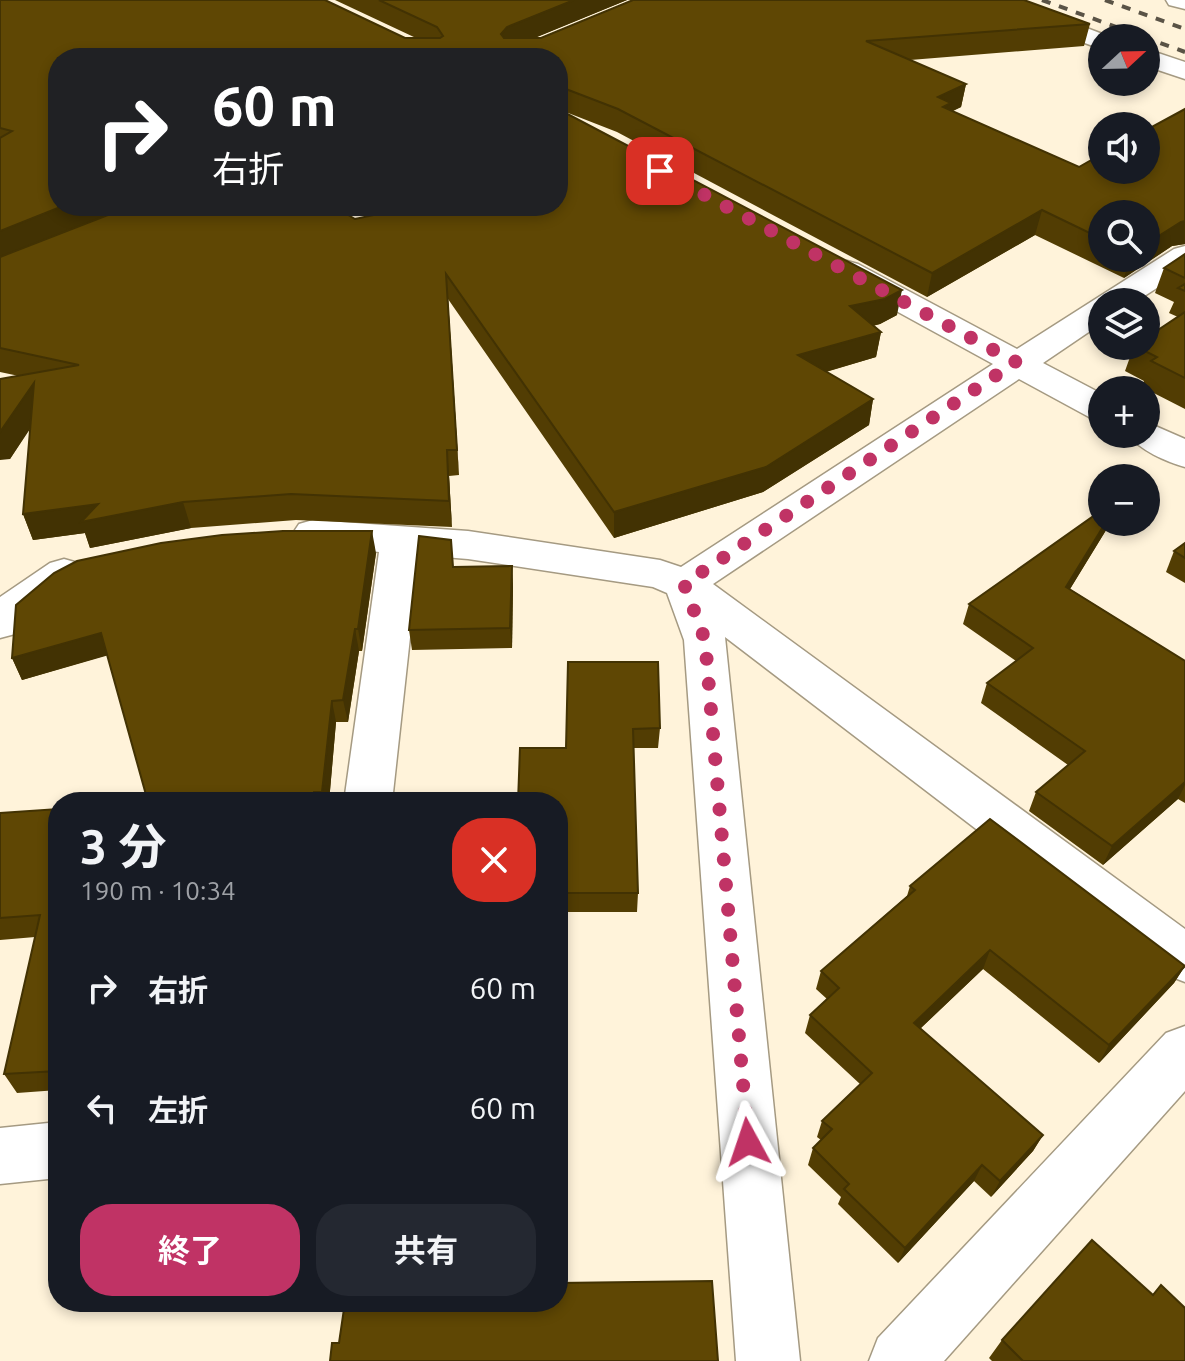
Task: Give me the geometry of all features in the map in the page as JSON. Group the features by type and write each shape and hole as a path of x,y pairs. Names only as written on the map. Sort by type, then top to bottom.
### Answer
{"street":[{"path":"990,0 1088,36"},
{"path":"1178,0 1185,2"},
{"path":"1160,62 1185,71"},
{"path":"1134,288 1185,256"},
{"path":"825,259 1088,401"},
{"path":"684,584 1088,317"},
{"path":"1160,441 1185,455"},
{"path":"272,535 315,533 468,545 660,574 684,584 1185,959"},
{"path":"369,792 401,539"},
{"path":"0,623 9,611 65,572 106,561"},
{"path":"684,584 705,640 768,1361"},
{"path":"901,1361 1185,1051"},
{"path":"0,1156 48,1151"}],"building":[{"path":"0,0 325,0 405,38 440,38 443,36 437,27 379,0 574,0 507,27 501,34 504,38 541,38 633,0 1024,0 1090,24 866,41 966,84 938,97 951,103 943,107 1079,167 1088,162 1088,184 1160,184 1160,122 1185,109 1185,221 1160,235 1160,200 1088,200 1088,232 1042,210 932,273 618,109 568,90 568,48 48,48 48,212 0,231 0,138 12,131 0,128"},
{"path":"568,114 902,290 885,299 850,306 881,332 798,355 873,399 766,467 614,512 446,274 457,450 447,450 449,501 291,494 183,502 81,522 98,504 23,514 34,383 0,432 0,379 79,365 0,348 0,257 105,216 350,216 355,219 369,216 568,216"},
{"path":"1185,254 1185,278 1164,268"},
{"path":"1185,312 1185,378 1151,361 1160,360 1160,329"},
{"path":"1088,520 1088,536 1097,536 1066,587 1185,661 1185,782 1112,846 1036,792 1085,751 987,683 1033,648 969,604"},
{"path":"372,531 358,629 355,629 343,700 332,701 322,792 145,792 101,633 12,658 16,605 54,573 77,561 161,543 222,535"},
{"path":"419,536 451,540 453,567 512,566 510,628 409,630"},
{"path":"1185,543 1185,558 1174,551"},
{"path":"568,662 658,662 660,728 633,729 638,893 568,893 568,792 518,792 520,748 566,748"},
{"path":"48,810 48,1072 4,1074 40,915 0,918 0,813"},
{"path":"990,819 1185,966 1109,1045 990,950 914,1023 1043,1135 1000,1181 982,1165 905,1248 844,1189 849,1184 813,1148 832,1129 822,1121 872,1073 810,1015 839,988 821,971 915,890 910,886"},
{"path":"1092,1240 1153,1295 1161,1285 1185,1308 1185,1361 1023,1361 1002,1340"},
{"path":"712,1281 718,1361 330,1361 332,1343 339,1343 344,1312 568,1312 568,1283"}],"railway":[{"path":"1042,0 1185,52"},
{"path":"1105,0 1185,29"}],"route":[{"path":"660,171 1016,362 684,584 705,640 748,1142"}]}
